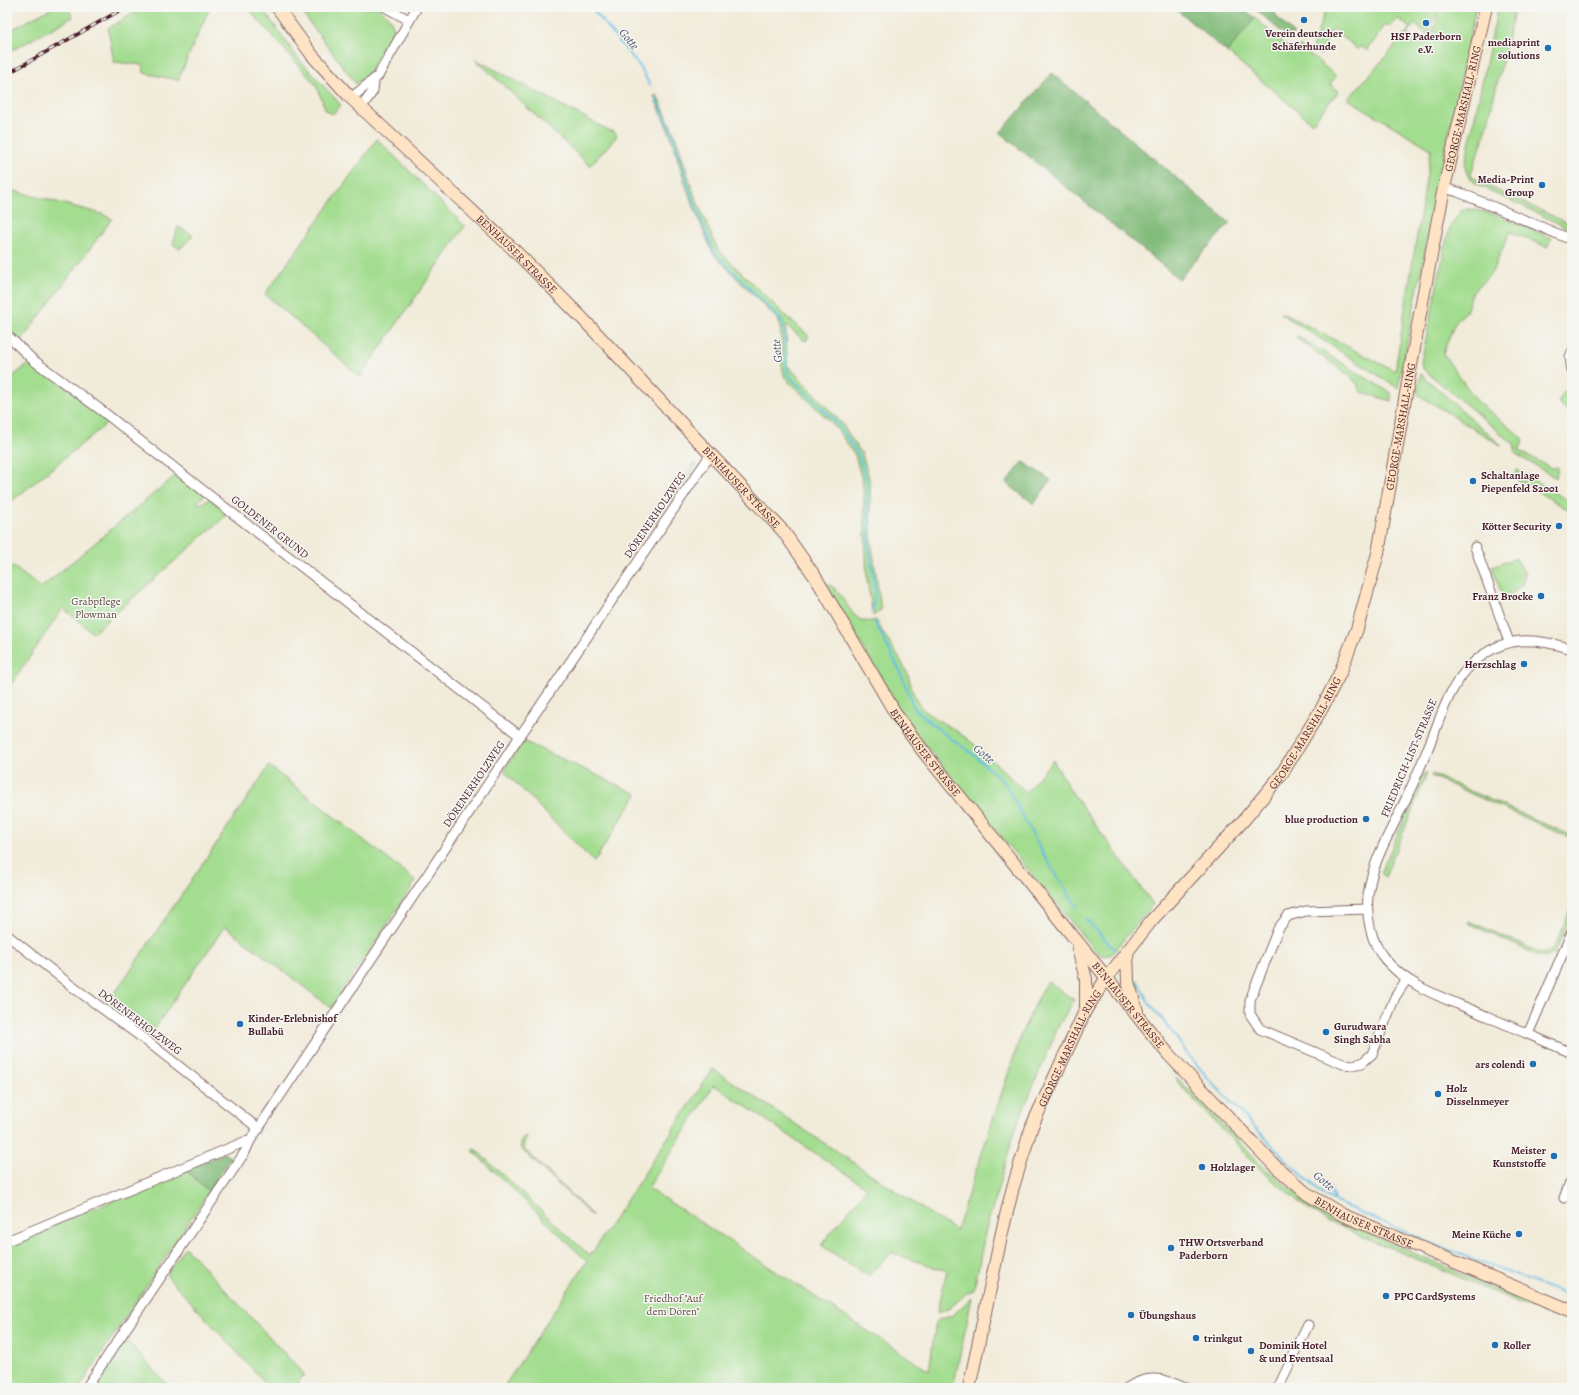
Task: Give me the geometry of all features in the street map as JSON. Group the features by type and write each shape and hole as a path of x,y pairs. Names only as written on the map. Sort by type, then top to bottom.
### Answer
{"main road":[{"name":"BENHAUSER STRASSE","path":"277,7 316,58 351,98 483,221 566,302 782,531 804,559 841,619 897,716 922,751 1169,1055 1273,1164 1306,1193 1343,1215 1572,1311"},
{"name":"GEORGE-MARSHALL-RING","path":"969,1388 1013,1187 1032,1126 1086,1009 1106,978 1156,916 1243,822 1282,774 1322,708 1340,673 1357,629 1378,553 1444,188 1486,7"},
{"path":"1074,939 1083,963 1086,979 1086,1009"},
{"path":"1127,951 1128,982 1140,1020"}],"street":[{"path":"385,7 409,20"},
{"path":"351,98 374,81 378,76 417,7"},
{"path":"361,108 373,91 374,81"},
{"path":"1444,188 1458,192 1572,240"},
{"name":"GOLDENER GRUND","path":"7,335 33,360 101,410 520,736"},
{"path":"1572,352 1570,357 1572,371"},
{"name":"DÖRENERHOLZWEG","path":"86,1388 245,1152 250,1141 520,736 711,454"},
{"path":"1476,547 1509,642"},
{"name":"FRIEDRICH-LIST-STRASSE","path":"1572,648 1538,641 1521,640 1504,643 1473,663 1455,683 1408,794 1378,855 1371,878 1367,909 1372,936 1383,957 1407,979 1446,999 1572,1053"},
{"path":"1367,909 1306,911 1288,916 1278,930 1250,1000 1250,1014 1254,1022 1260,1029 1343,1064 1353,1065 1362,1063 1372,1054 1396,997 1407,979"},
{"path":"1528,1034 1572,932"},
{"name":"DÖRENERHOLZWEG","path":"7,935 73,987 148,1042 259,1129"},
{"path":"7,1242 237,1145 250,1141"},
{"path":"1564,1198 1572,1177"},
{"path":"1278,1388 1308,1325"},
{"path":"1127,1388 1142,1380 1154,1378 1173,1382 1185,1388"}],"green space":[{"path":"54,7 67,7 73,17 7,53 7,32"},
{"path":"145,7 210,7 178,80 144,73 143,65 114,62 108,28"},
{"path":"247,7 261,7 298,58 341,105 333,114 326,111 316,85"},
{"path":"298,7 376,7 388,16 394,29 368,74 356,84"},
{"path":"1173,7 1242,7 1255,18 1227,52"},
{"path":"1253,7 1274,7 1276,16 1294,34 1285,35"},
{"path":"1326,7 1476,7 1438,185 1398,388 1280,313 1285,314 1395,371 1431,149 1348,99 1411,28 1398,19 1391,26 1385,25 1372,44 1369,45 1367,51 1361,46 1358,50 1333,28 1320,55 1312,49","holes":["1437,14 1439,15 1435,27 1424,44 1406,34 1415,24 1426,35 1431,29 1429,27"]},
{"path":"1498,7 1515,7 1486,131 1471,173 1472,176 1481,183 1572,225 1572,230 1478,185 1470,178 1466,171 1465,164"},
{"path":"1255,18 1288,48 1301,47 1336,76 1330,84 1339,91 1312,123 1227,52"},
{"path":"475,59 610,131 614,131 617,136 590,166"},
{"path":"1052,73 1230,223 1179,279 1000,133"},
{"path":"657,95 675,135 694,194 718,250 789,319 808,335 808,339 805,341 786,325 787,365 840,421 862,454 870,481 871,539 881,610 873,616 867,579 863,484 855,455 834,425 785,378 782,366 779,321 713,254 689,195 671,137 654,96"},
{"path":"377,139 465,226 360,377 265,294"},
{"path":"7,189 102,214 112,219 21,341 7,328"},
{"path":"1467,209 1492,213 1552,238 1547,247 1510,232 1491,274 1472,293 1466,312 1458,319 1453,327 1443,354 1477,401 1524,439 1519,451 1552,468 1558,467 1556,478 1516,454 1514,444 1424,370 1421,363 1447,237 1451,225 1461,210"},
{"path":"178,227 193,235 180,249 173,244"},
{"path":"1297,336 1391,393 1391,401 1361,392 1357,384 1350,376 1296,338"},
{"path":"32,361 110,421 7,505 7,381"},
{"path":"1421,374 1502,446 1417,394"},
{"path":"1566,389 1572,395 1572,415 1558,402"},
{"path":"1023,462 1051,480 1034,504 1006,483"},
{"path":"694,463 697,465 671,502 668,500"},
{"path":"1517,470 1572,503 1572,512 1513,477"},
{"name":"Grabpflege Plowman","path":"177,474 205,495 197,502 200,504 210,499 229,513 93,633 63,608 7,690 7,562 41,588"},
{"path":"1516,558 1525,574 1522,585 1504,601 1492,567"},
{"path":"825,583 836,590 849,609 858,618 865,621 876,620 907,672 915,698 920,706 933,717 967,739 1026,792 1053,760 1071,791 1153,904 1112,954 1103,956 1095,951 926,746 902,714"},
{"path":"523,741 637,794 594,862 504,771"},
{"path":"269,766 416,881 331,1008 225,926 148,1038 106,1006"},
{"path":"1425,773 1427,774 1385,877 1381,873 1421,778"},
{"path":"1432,774 1572,836 1572,839 1431,776"},
{"path":"1572,907 1572,915 1554,955 1541,957 1468,923 1469,921 1541,953 1553,950"},
{"name":"Friedhof \"Auf dem Dören\"","path":"1046,982 1049,982 1074,1000 1059,1025 1016,1127 985,1233 974,1290 967,1293 950,1308 937,1313 947,1271 892,1253 868,1276 821,1245 867,1188 714,1085 648,1188 929,1371 936,1321 953,1315 972,1297 953,1388 503,1388 587,1261 473,1151 475,1149 590,1256 713,1069 956,1231 1022,1032"},
{"path":"1176,1078 1266,1169 1303,1199 1335,1219 1543,1309 1547,1313 1546,1314 1329,1222 1300,1203 1262,1171 1179,1084"},
{"path":"526,1136 527,1138 524,1144 524,1149 592,1216 521,1149 520,1143"},
{"path":"224,1153 231,1158 209,1191 185,1170"},
{"path":"185,1170 209,1191 79,1388 7,1388 7,1245"},
{"path":"185,1247 304,1374 295,1388 270,1388 166,1275"},
{"path":"125,1339 170,1388 92,1388 105,1368 111,1374 106,1368"}],"waterway":[{"name":"Gotte","path":"591,7 641,68 650,86"},
{"name":"Gotte","path":"656,98 673,136 691,194 714,252 783,322 788,375 837,423 858,454 867,482 868,539 875,589 873,612"},
{"name":"Gotte","path":"874,621 900,671 914,708 942,732 974,755 1005,783 1043,854 1077,907"},
{"name":"Gotte","path":"1085,918 1114,949"},
{"name":"Gotte","path":"1137,980 1149,1003 1171,1030 1186,1052 1208,1078 1291,1165 1324,1195 1336,1202 1433,1244 1572,1297"},
{"path":"1327,1184 1335,1201"}],"railway":[{"path":"7,74 126,7"}],"place":[{"name":"Verein deutscher Schäferhunde","path":"1304,20"},
{"name":"HSF Paderborn e.V.","path":"1426,23"},
{"name":"mediaprint solutions","path":"1548,48"},
{"name":"Media‑Print Group","path":"1542,185"},
{"name":"Schaltanlage Piepenfeld S2001","path":"1473,481"},
{"name":"Kötter Security","path":"1559,526"},
{"name":"Franz Brocke","path":"1541,596"},
{"name":"Herzschlag","path":"1524,664"},
{"name":"blue production","path":"1366,819"},
{"name":"Kinder-Erlebnishof Bullabü","path":"240,1024"},
{"name":"Gurudwara Singh Sabha","path":"1326,1032"},
{"name":"ars colendi","path":"1533,1064"},
{"name":"Holz Disselnmeyer","path":"1438,1094"},
{"name":"Meister Kunststoffe","path":"1554,1156"},
{"name":"Holzlager","path":"1202,1167"},
{"name":"Meine Küche","path":"1519,1234"},
{"name":"THW Ortsverband Paderborn","path":"1171,1248"},
{"name":"PPC CardSystems","path":"1386,1296"},
{"name":"Übungshaus","path":"1131,1315"},
{"name":"trinkgut","path":"1196,1338"},
{"name":"Roller","path":"1495,1345"},
{"name":"Dominik Hotel & und Eventsaal","path":"1251,1351"}]}
